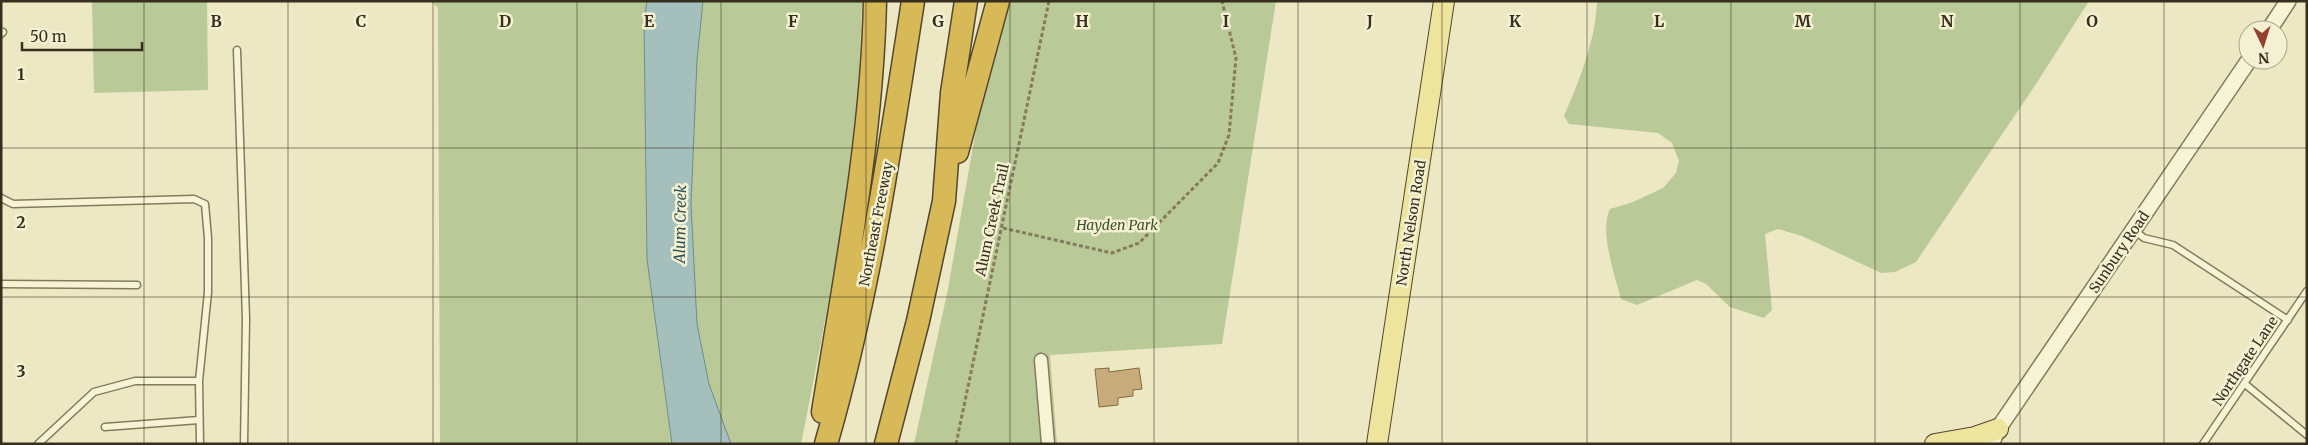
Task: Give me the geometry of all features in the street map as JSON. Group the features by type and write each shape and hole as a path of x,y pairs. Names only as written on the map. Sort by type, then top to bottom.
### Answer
{"highway":[{"path":"818,444 863,164 874,47 875,1"},
{"name":"Northeast Freeway","path":"826,444 847,372 882,199 913,1"},
{"path":"944,202 952,93 966,1"},
{"path":"886,444 918,321 944,202 998,1"}],"main road":[{"name":"North Nelson Road","path":"1377,444 1444,1"},
{"path":"1935,444 1975,437 1994,436"}],"street":[{"path":"2276,20 2288,1"},
{"name":"Sunbury Road","path":"1994,436 2241,70"},
{"path":"1041,360 1048,444"}],"lane":[{"path":"237,50 246,319 244,444"},
{"path":"1,198 14,204 194,199 205,204 208,238 208,292 198,381 200,444"},
{"path":"2134,230 2144,238 2173,245 2288,320"},
{"path":"1,284 137,285"},
{"name":"Northgate Lane","path":"2203,444 2307,291"},
{"path":"38,444 94,392 136,381 198,381"},
{"path":"2245,384 2307,435"},
{"path":"105,427 199,420"}],"path":[{"name":"Alum Creek Trail","path":"956,444 1003,228 1049,1"},
{"path":"1003,228 1112,253 1139,243 1218,163 1229,134 1236,58 1222,1"}],"green space":[{"path":"92,1 207,1 208,90 94,93"},
{"path":"431,1 647,1 644,20 647,259 672,444 440,444 438,8"},
{"path":"685,1 862,1 860,57 849,169 832,279 801,444 699,444 681,383"},
{"name":"Hayden Park","path":"1007,1 1276,1 1222,344 1050,355 1057,444 914,444 948,289 982,95"},
{"path":"1597,1 2089,1 2038,81 1916,262 1895,272 1881,273 1802,236 1778,229 1765,234 1772,310 1764,318 1730,307 1706,284 1697,280 1637,305 1621,299 1607,241 1607,218 1610,209 1633,202 1663,188 1676,173 1679,161 1672,143 1658,133 1569,124 1564,116 1581,75 1590,45 1594,30"}],"water":[{"name":"Alum Creek","path":"647,1 703,1 697,60 691,204 697,324 709,384 731,444 672,444 647,259 644,20"}],"building":[{"path":"1109,368 1109,372 1139,368 1142,389 1133,390 1133,396 1118,398 1118,405 1099,407 1095,369"}]}
